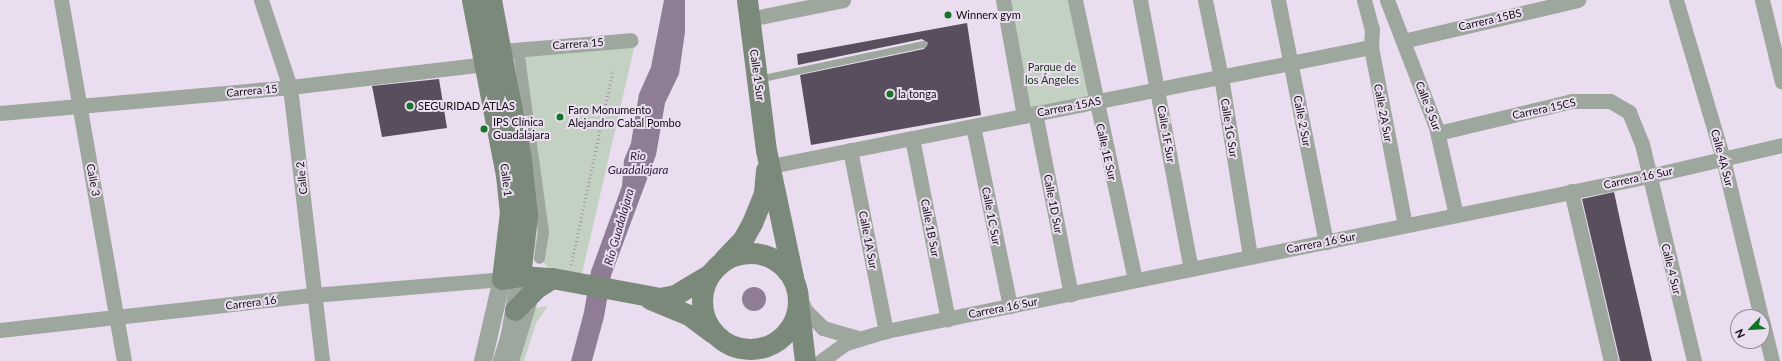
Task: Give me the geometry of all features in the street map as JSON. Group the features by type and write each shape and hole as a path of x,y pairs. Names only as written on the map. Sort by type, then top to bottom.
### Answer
{"main road":[{"name":"Calle 1","path":"472,0 502,56 506,176 519,281"},
{"name":"Calle 1","path":"491,0 521,159 527,230 519,281"},
{"name":"Calle 1 Sur","path":"748,10 767,161 796,291 805,361"},
{"name":"Calle 1 Sur","path":"716,268 743,239 752,223 764,193 767,161"},
{"path":"527,230 528,252 537,265 560,274 643,297 689,315 729,344 754,355 762,348 777,341 789,330 796,317 796,291 784,266 762,254 734,255 675,295 660,298 643,297"},
{"path":"716,268 704,285 702,302 705,316 719,337"},
{"path":"515,310 519,281 560,274"}],"street":[{"name":"Calle 3","path":"61,0 81,106 124,361"},
{"name":"Calle 2","path":"261,0 290,87 304,189 313,295 322,361"},
{"path":"748,10 843,0"},
{"path":"1003,0 1030,115"},
{"name":"Calle 1E Sur","path":"1075,0 1095,102 1135,280"},
{"name":"Calle 1F Sur","path":"1140,0 1191,269"},
{"name":"Calle 1G Sur","path":"1205,0 1221,77 1250,257"},
{"name":"Calle 2 Sur","path":"1278,0 1326,242"},
{"name":"Calle 2A Sur","path":"1364,0 1372,29 1371,47 1405,225"},
{"name":"Calle 3 Sur","path":"1388,0 1438,133 1456,215"},
{"name":"Carrera 15BS","path":"1403,41 1578,0"},
{"name":"Calle 4A Sur","path":"1676,0 1723,159 1760,309"},
{"path":"1762,0 1782,82"},
{"name":"Carrera 15","path":"0,113 290,87 502,56 631,40"},
{"name":"Carrera 15AS","path":"767,161 850,150 1371,47"},
{"path":"502,56 543,232 539,258"},
{"name":"Carrera 15CS","path":"1438,133 1572,101 1610,101 1629,112 1642,144 1649,176"},
{"name":"Calle 1D Sur","path":"1030,115 1071,294"},
{"name":"Calle 1C Sur","path":"973,126 1010,306"},
{"name":"Calle 1B Sur","path":"912,138 948,319"},
{"name":"Carrera 16 Sur","path":"821,361 836,349 859,338 886,330 948,319 1649,176 1782,145"},
{"name":"Calle 1A Sur","path":"850,150 886,330"},
{"name":"Calle 4 Sur","path":"1649,176 1694,361"},
{"path":"1571,191 1611,361"},
{"path":"513,361 519,281"},
{"name":"Carrera 16","path":"0,330 117,319 313,295 519,281"},
{"name":"Calle 1","path":"483,361 519,281"},
{"path":"796,291 804,310 823,328 859,338"},
{"path":"502,361 515,310"},
{"name":"Calle 4A Sur","path":"1769,349 1772,361"}],"lane":[{"path":"758,80 923,44"}],"path":[{"path":"560,274 613,69"}],"green space":[{"name":"Parque de los Ángeles","path":"1007,0 1070,0 1090,100 1027,111"},
{"path":"635,44 581,278 552,273 533,249 501,53"},
{"path":"548,306 536,323 524,361 511,361 527,309"}],"water":[{"name":"Rio Guadalajara","path":"664,0 685,0 685,32 679,74 665,103 656,155 611,276 604,317 592,361 571,361 584,312 591,271 622,186 624,160 631,143 639,94 651,67"},
{"path":"754,287 763,290 766,299 763,308 754,311 745,308 742,299 745,290"}],"building":[{"name":"la tonga","path":"967,23 981,115 811,145 800,75 924,49 928,43 922,39 798,65 797,54"},
{"name":"SEGURIDAD ATLAS","path":"439,79 447,128 382,137 372,86"},
{"path":"1614,192 1652,361 1620,361 1582,199"}],"place":[{"name":"Winnerx gym","path":"948,15"},
{"name":"la tonga","path":"890,94"},
{"name":"SEGURIDAD ATLAS","path":"410,106"},
{"name":"Faro Monumento Alejandro Cabal Pombo","path":"560,117"},
{"name":"IPS Clínica Guadalajara","path":"484,129"}],"water label":[{"name":"Río Guadalajara","path":"619,227"}]}
